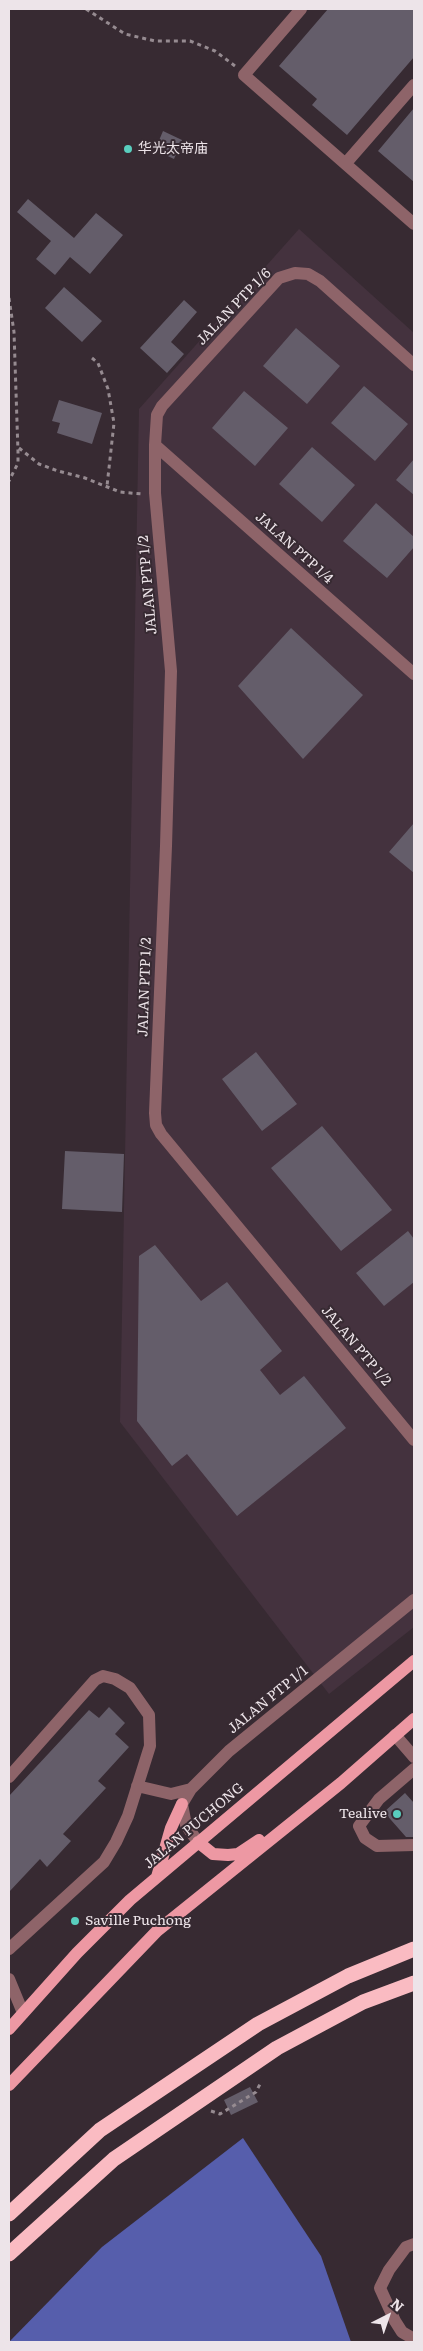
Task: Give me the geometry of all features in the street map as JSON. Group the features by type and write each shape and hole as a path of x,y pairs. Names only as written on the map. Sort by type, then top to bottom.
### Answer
{"highway":[{"path":"9,2214 100,2130 258,2024 348,1976 414,1949"},
{"path":"9,2254 114,2159 277,2048 363,2002 414,1983"}],"main road":[{"name":"JALAN PUCHONG","path":"9,2029 77,1953 130,1900 414,1661"},
{"path":"9,2085 157,1931 341,1783 414,1719"},
{"path":"198,1842 213,1854 238,1854 259,1840 290,1814 341,1783"},
{"path":"157,1877 171,1828 182,1804"}],"street":[{"path":"301,9 244,75 414,224"},
{"path":"346,163 414,85"},
{"name":"JALAN PTP 1/6","path":"155,444 157,415 162,406 279,278 295,274 308,274 320,281 414,364"},
{"name":"JALAN PTP 1/2","path":"155,444 155,493 171,671 156,1125 414,1440"},
{"name":"JALAN PTP 1/4","path":"155,444 414,674"},
{"name":"JALAN PTP 1/1","path":"182,1804 191,1788 229,1751 414,1600"},
{"path":"9,1777 95,1680 103,1676 130,1688 149,1715 150,1746 122,1831 104,1862 9,1950"},
{"path":"395,1735 414,1758"},
{"path":"414,1769 379,1799 359,1826 365,1838 378,1846 414,1845"},
{"path":"137,1786 171,1794 191,1788"},
{"path":"182,1804 186,1824 198,1842"},
{"path":"9,1979 23,2013"},
{"path":"414,2244 406,2247 389,2270 380,2288 394,2322 402,2332 414,2339"}],"path":[{"path":"86,9 125,34 140,39 190,41 204,45 226,59 244,75"},
{"path":"9,298 14,332 18,448 18,463 9,480"},
{"path":"92,358 98,363 108,389 114,423 107,486"},
{"path":"18,448 39,464 120,492 155,493"},
{"path":"194,2104 220,2114 256,2092 260,2084"}],"shaded area":[{"path":"299,229 414,333 414,1627 329,1694 120,1422 139,409"}],"water":[{"path":"243,2138 321,2256 351,2342 9,2342 102,2247"}],"building":[{"path":"328,9 414,9 414,57 347,135 312,105 317,99 279,66"},
{"path":"414,108 414,182 378,151"},
{"path":"163,131 182,140 174,159 155,150"},
{"path":"28,199 74,238 96,213 123,235 90,274 70,257 55,275 36,259 51,241 17,212"},
{"path":"64,287 102,321 82,342 45,308"},
{"path":"184,300 197,312 171,342 184,354 167,373 140,348"},
{"path":"296,328 340,366 307,404 263,366"},
{"path":"364,386 408,424 375,461 331,423"},
{"path":"244,391 288,428 255,466 212,428"},
{"path":"59,400 102,413 92,444 57,433 60,423 52,421"},
{"path":"312,447 355,485 322,522 279,484"},
{"path":"414,459 414,495 396,480"},
{"path":"376,503 414,537 414,547 387,578 343,541"},
{"path":"291,628 363,695 303,759 238,686"},
{"path":"414,823 414,873 389,852"},
{"path":"256,1052 297,1104 262,1131 222,1079"},
{"path":"322,1126 392,1210 341,1251 271,1168"},
{"path":"65,1151 124,1154 122,1212 62,1209"},
{"path":"408,1231 414,1239 414,1282 384,1306 356,1273"},
{"path":"155,1245 201,1301 227,1282 282,1351 260,1370 280,1395 304,1376 346,1428 237,1516 187,1454 172,1466 137,1421 139,1256"},
{"path":"109,1707 125,1723 115,1734 129,1747 98,1781 106,1788 63,1834 71,1841 47,1867 40,1859 9,1892 9,1796 89,1710 99,1718"},
{"path":"405,1793 414,1803 414,1837 406,1837 384,1812"},
{"path":"250,2087 258,2102 231,2115 224,2100"}],"place":[{"name":"华光太帝庙","path":"128,149"},
{"name":"Tealive","path":"397,1814"},
{"name":"Saville Puchong","path":"75,1921"}]}
